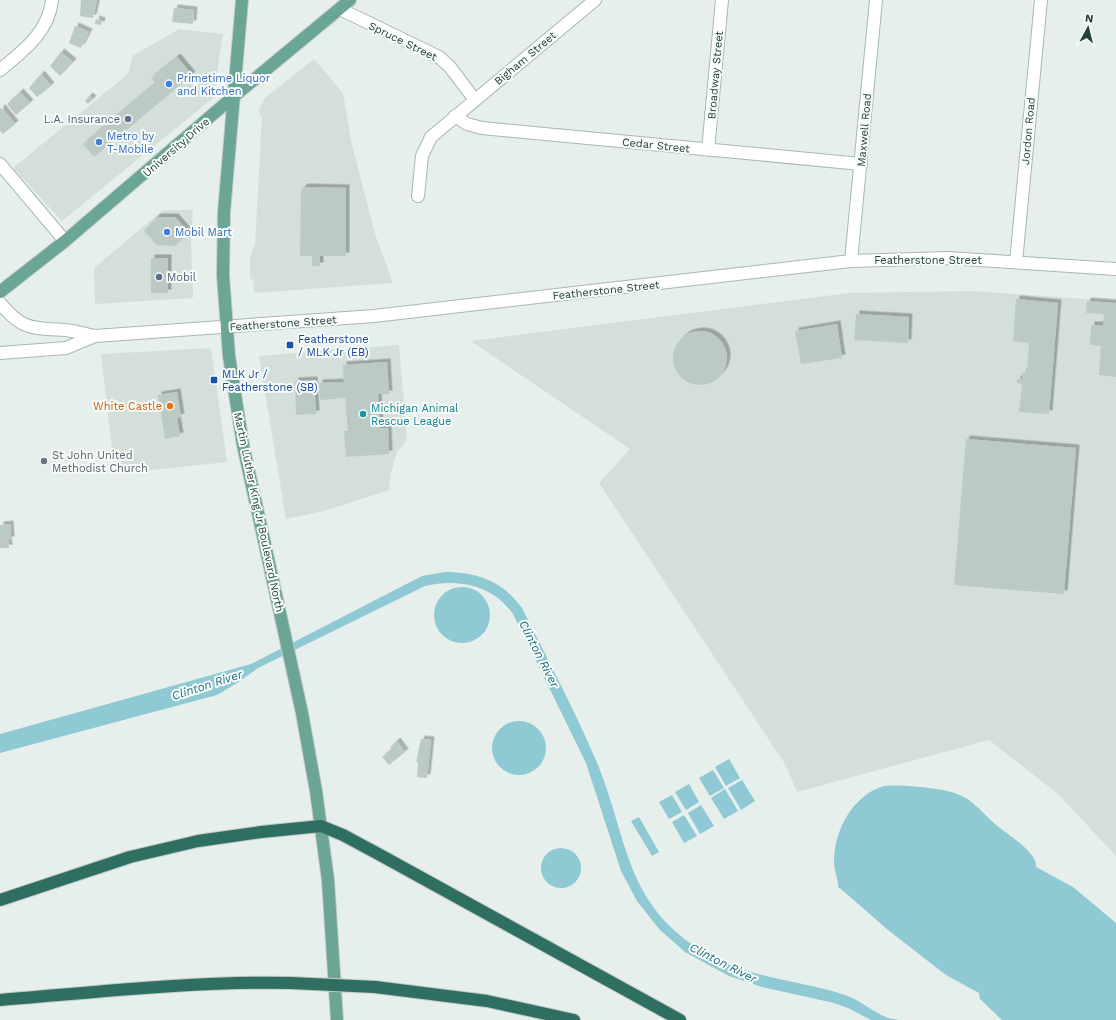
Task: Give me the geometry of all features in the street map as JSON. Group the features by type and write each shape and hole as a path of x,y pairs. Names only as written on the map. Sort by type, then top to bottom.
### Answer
{"highway":[{"path":"0,900 124,859 174,846 226,836 321,826 338,832 680,1020"},
{"path":"0,1000 170,986 291,983 375,987 487,1001 574,1020"}],"main road":[{"name":"Martin Luther King Jr Boulevard North","path":"242,0 224,212 223,252 227,327 232,380 241,431 310,752 321,826 332,930 337,1020"},
{"name":"University Drive","path":"0,292 65,241 233,97 350,0"}],"street":[{"path":"0,70 38,35 47,21 52,0"},
{"name":"Bigham Street","path":"418,196 422,156 430,137 595,0"},
{"name":"Broadway Street","path":"708,150 722,0"},
{"name":"Maxwell Road","path":"851,261 876,0"},
{"name":"Jordon Road","path":"1016,262 1041,0"},
{"name":"Spruce Street","path":"340,9 439,57 450,67 475,100"},
{"name":"Cedar Street","path":"455,116 467,124 482,128 861,164"},
{"path":"0,164 65,241"},
{"name":"Featherstone Street","path":"0,303 12,318 29,326 48,330 66,330 95,336 382,315 851,261 934,258 1116,269"},
{"name":"Featherstone Street","path":"0,353 66,348 95,336"}],"shaded area":[{"path":"179,29 223,34 213,98 62,221 13,168 129,73 132,56"},
{"path":"314,59 343,93 352,145 375,234 393,283 254,293 253,280 250,278 250,257 255,244 262,117 258,111 265,98"},
{"path":"163,210 193,210 191,240 193,298 95,304 94,268"},
{"path":"972,291 1116,301 1116,856 1058,794 989,740 797,792 785,764 599,483 630,449 471,341 849,293"},
{"path":"399,345 407,440 397,452 391,473 389,490 324,511 286,519 259,356"},
{"path":"211,348 227,462 115,474 101,354"}],"water":[{"name":"Clinton River","path":"445,572 456,572 478,576 488,580 506,591 522,608 587,739 606,788 633,869 644,893 660,916 682,937 711,956 727,964 743,970 845,995 882,1015 899,1020 871,1020 848,1008 834,1003 762,987 729,976 685,952 659,929 637,901 621,871 586,763 513,614 505,604 495,596 474,586 450,583 425,586 258,668 217,695 0,753 0,734 251,664 422,576"},
{"path":"462,587 473,589 482,595 488,604 490,615 488,626 482,635 473,641 462,643 451,641 442,635 436,626 434,615 436,604 442,595 451,589"},
{"path":"514,721 524,721 534,725 542,733 546,743 546,753 542,763 534,771 524,775 514,775 504,771 496,763 492,753 492,743 496,733 504,725"},
{"path":"729,759 740,778 726,786 715,767"},
{"path":"713,770 724,788 710,796 699,778"},
{"path":"742,780 755,801 741,810 728,788"},
{"path":"689,784 699,802 686,810 675,792"},
{"path":"884,786 932,788 957,794 963,797 978,807 995,824 1027,849 1035,861 1036,867 1073,887 1116,923 1116,1020 1002,1020 980,999 979,993 946,975 888,930 838,887 834,862 835,850 837,838 847,815 863,797"},
{"path":"725,789 738,811 724,819 711,798"},
{"path":"672,795 682,812 669,819 659,802"},
{"path":"701,805 714,826 700,834 688,813"},
{"path":"684,815 697,836 684,843 672,822"},
{"path":"639,817 659,852 652,856 631,821"},
{"path":"557,848 565,848 572,851 578,857 581,868 578,879 572,885 565,888 557,888 550,885 544,879 541,872 541,864 544,857 550,851"}],"building":[{"path":"81,0 97,0 93,18 80,16"},
{"path":"174,8 194,10 193,24 172,22"},
{"path":"96,19 102,21 101,25 95,24"},
{"path":"75,26 89,32 81,48 69,43"},
{"path":"61,52 73,62 60,76 50,66"},
{"path":"177,57 192,75 94,157 83,144 155,83 151,78"},
{"path":"41,74 51,86 37,97 29,88"},
{"path":"20,92 30,103 16,115 7,104"},
{"path":"89,96 93,99 88,104 85,101"},
{"path":"2,108 15,124 3,134 0,131 0,109"},
{"path":"304,187 346,188 346,256 320,256 320,266 312,266 312,256 300,256 301,190"},
{"path":"157,217 175,217 188,232 175,246 157,245 144,231"},
{"path":"151,258 168,258 168,293 151,293"},
{"path":"1016,299 1058,303 1049,414 1019,412 1022,384 1017,383 1017,379 1022,380 1023,372 1027,372 1029,343 1013,341"},
{"path":"1087,301 1116,303 1116,377 1099,375 1101,346 1090,345 1091,325 1103,325 1104,314 1086,313"},
{"path":"856,314 909,317 908,343 854,340"},
{"path":"837,324 842,358 801,364 795,331"},
{"path":"700,331 710,333 719,339 725,348 727,358 725,368 719,377 710,383 700,385 690,383 681,377 675,368 673,358 675,348 681,339 690,333"},
{"name":"Michigan Animal Rescue League","path":"387,362 389,394 378,394 380,428 388,428 389,454 346,457 344,431 348,431 345,398 320,400 319,383 344,382 343,365"},
{"path":"314,380 316,414 296,415 295,381"},
{"name":"White Castle","path":"177,392 181,417 177,418 180,436 165,439 158,395"},
{"path":"966,439 1076,448 1064,594 954,585"},
{"path":"10,524 11,540 8,540 9,548 0,548 0,525"},
{"path":"421,739 431,740 427,778 417,777 418,762 416,762"},
{"path":"397,741 405,752 389,765 382,757 392,749 390,747"}],"place":[{"name":"Primetime Liquor and Kitchen","path":"169,84"},
{"name":"L.A. Insurance","path":"128,119"},
{"name":"Metro by T-Mobile","path":"99,142"},
{"name":"Mobil Mart","path":"167,232"},
{"name":"Mobil","path":"159,277"},
{"name":"Featherstone / MLK Jr (EB)","path":"290,345"},
{"name":"MLK Jr / Featherstone (SB)","path":"214,380"},
{"name":"White Castle","path":"170,406"},
{"name":"Michigan Animal Rescue League","path":"363,414"},
{"name":"St John United Methodist Church","path":"44,461"}]}
